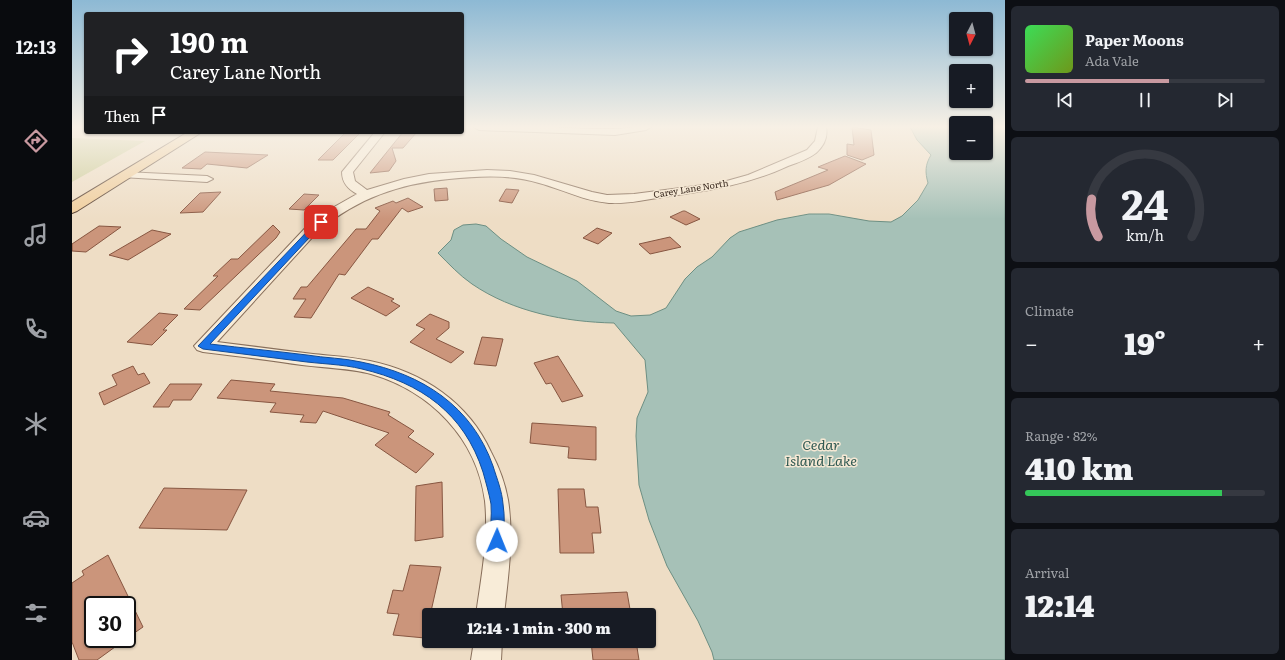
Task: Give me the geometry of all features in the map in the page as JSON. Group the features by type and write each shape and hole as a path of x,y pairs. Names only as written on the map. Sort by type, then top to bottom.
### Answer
{"main road":[{"path":"72,208 153,158"}],"street":[{"path":"359,158 347,172 346,178 350,184 365,194"},
{"name":"Carey Lane North","path":"491,608 498,531 497,505 494,488 483,455 476,440 460,417 451,408 428,391 414,383 385,371 370,367 203,346 314,227 336,210 365,194 388,186 417,179 458,175 500,174 534,178 595,197 617,199 632,198 720,186 745,179 797,158"},
{"path":"125,175 208,179"},
{"path":"632,198 637,212"},
{"path":"486,660 487,648"}],"green space":[{"path":"72,158 115,158 72,182"}],"water":[{"name":"Cedar Island Lake","path":"930,158 949,158 949,160 993,160 993,158 1005,158 1005,660 714,660 698,621 667,566 649,520 639,485 636,436 637,418 648,392 645,360 614,323 558,318 540,314 505,302 488,294 467,281 438,253 451,240 454,230 463,225 476,224 486,226 501,239 527,257 577,281 616,311 631,316 650,315 666,308 685,279 697,267 712,257 730,238 739,232 777,220 809,214 829,214 869,221 891,222 902,216 918,200 928,183 926,169"}],"building":[{"path":"197,158 263,158 247,168 207,164 201,169 182,168"},
{"path":"320,158 335,158 333,160 318,160"},
{"path":"382,158 395,158 396,161 389,171 370,173"},
{"path":"841,158 850,158 866,164 829,185 777,200 775,192 828,170 818,167"},
{"path":"855,158 867,158 862,160"},
{"path":"447,188 448,200 435,201 434,189"},
{"path":"506,189 519,190 512,203 499,201"},
{"path":"221,192 203,212 180,213 200,193"},
{"path":"304,194 319,195 304,210 289,209"},
{"path":"408,198 423,207 408,212 402,208 378,239 372,239 345,275 339,274 311,318 294,317 306,299 293,299 301,287 307,287 356,229 366,229 380,211 375,208 393,201 396,203"},
{"path":"683,211 700,219 686,225 670,217"},
{"path":"273,225 280,232 276,238 200,310 184,309 218,276 213,276 231,259 238,259"},
{"path":"99,226 121,227 86,252 72,251 72,244"},
{"path":"597,228 612,233 598,244 583,238"},
{"path":"152,230 171,234 128,260 109,255"},
{"path":"670,237 681,247 650,254 639,244"},
{"path":"368,287 394,299 391,301 400,306 386,316 351,298"},
{"path":"159,313 178,315 163,330 167,330 152,345 127,342"},
{"path":"430,314 449,322 449,328 436,339 464,352 451,363 410,342 425,329 416,325"},
{"path":"482,337 503,339 496,366 474,364"},
{"path":"558,356 583,396 562,402 551,383 546,384 534,363"},
{"path":"133,366 138,375 144,373 150,383 104,405 99,393 117,385 112,375"},
{"path":"231,380 275,384 270,391 343,398 390,412 388,415 414,431 408,437 434,454 416,473 375,445 389,433 323,411 316,423 300,422 304,415 270,412 276,403 217,398"},
{"path":"170,384 202,384 191,400 173,400 169,407 153,407"},
{"path":"532,423 596,427 596,460 568,458 569,447 530,443"},
{"path":"442,482 443,537 415,541 416,486"},
{"path":"164,488 247,490 227,530 139,528"},
{"path":"558,489 584,489 586,507 598,507 601,533 592,533 594,553 560,553"},
{"path":"108,555 128,596 84,596 84,648 114,648 97,660 79,660 72,642 72,583 84,575 82,571"},
{"path":"410,565 441,567 432,608 422,608 422,638 393,635 399,614 387,613 393,590 403,591"},
{"path":"627,592 630,608 562,608 561,595"},
{"path":"136,613 143,627 136,632"},
{"path":"592,648 637,648 639,660 593,660"}],"route":[{"path":"321,222 314,227 203,346 370,367 385,371 414,383 428,391 451,408 460,417 476,440 483,455 494,488 497,505 497,541"}]}
